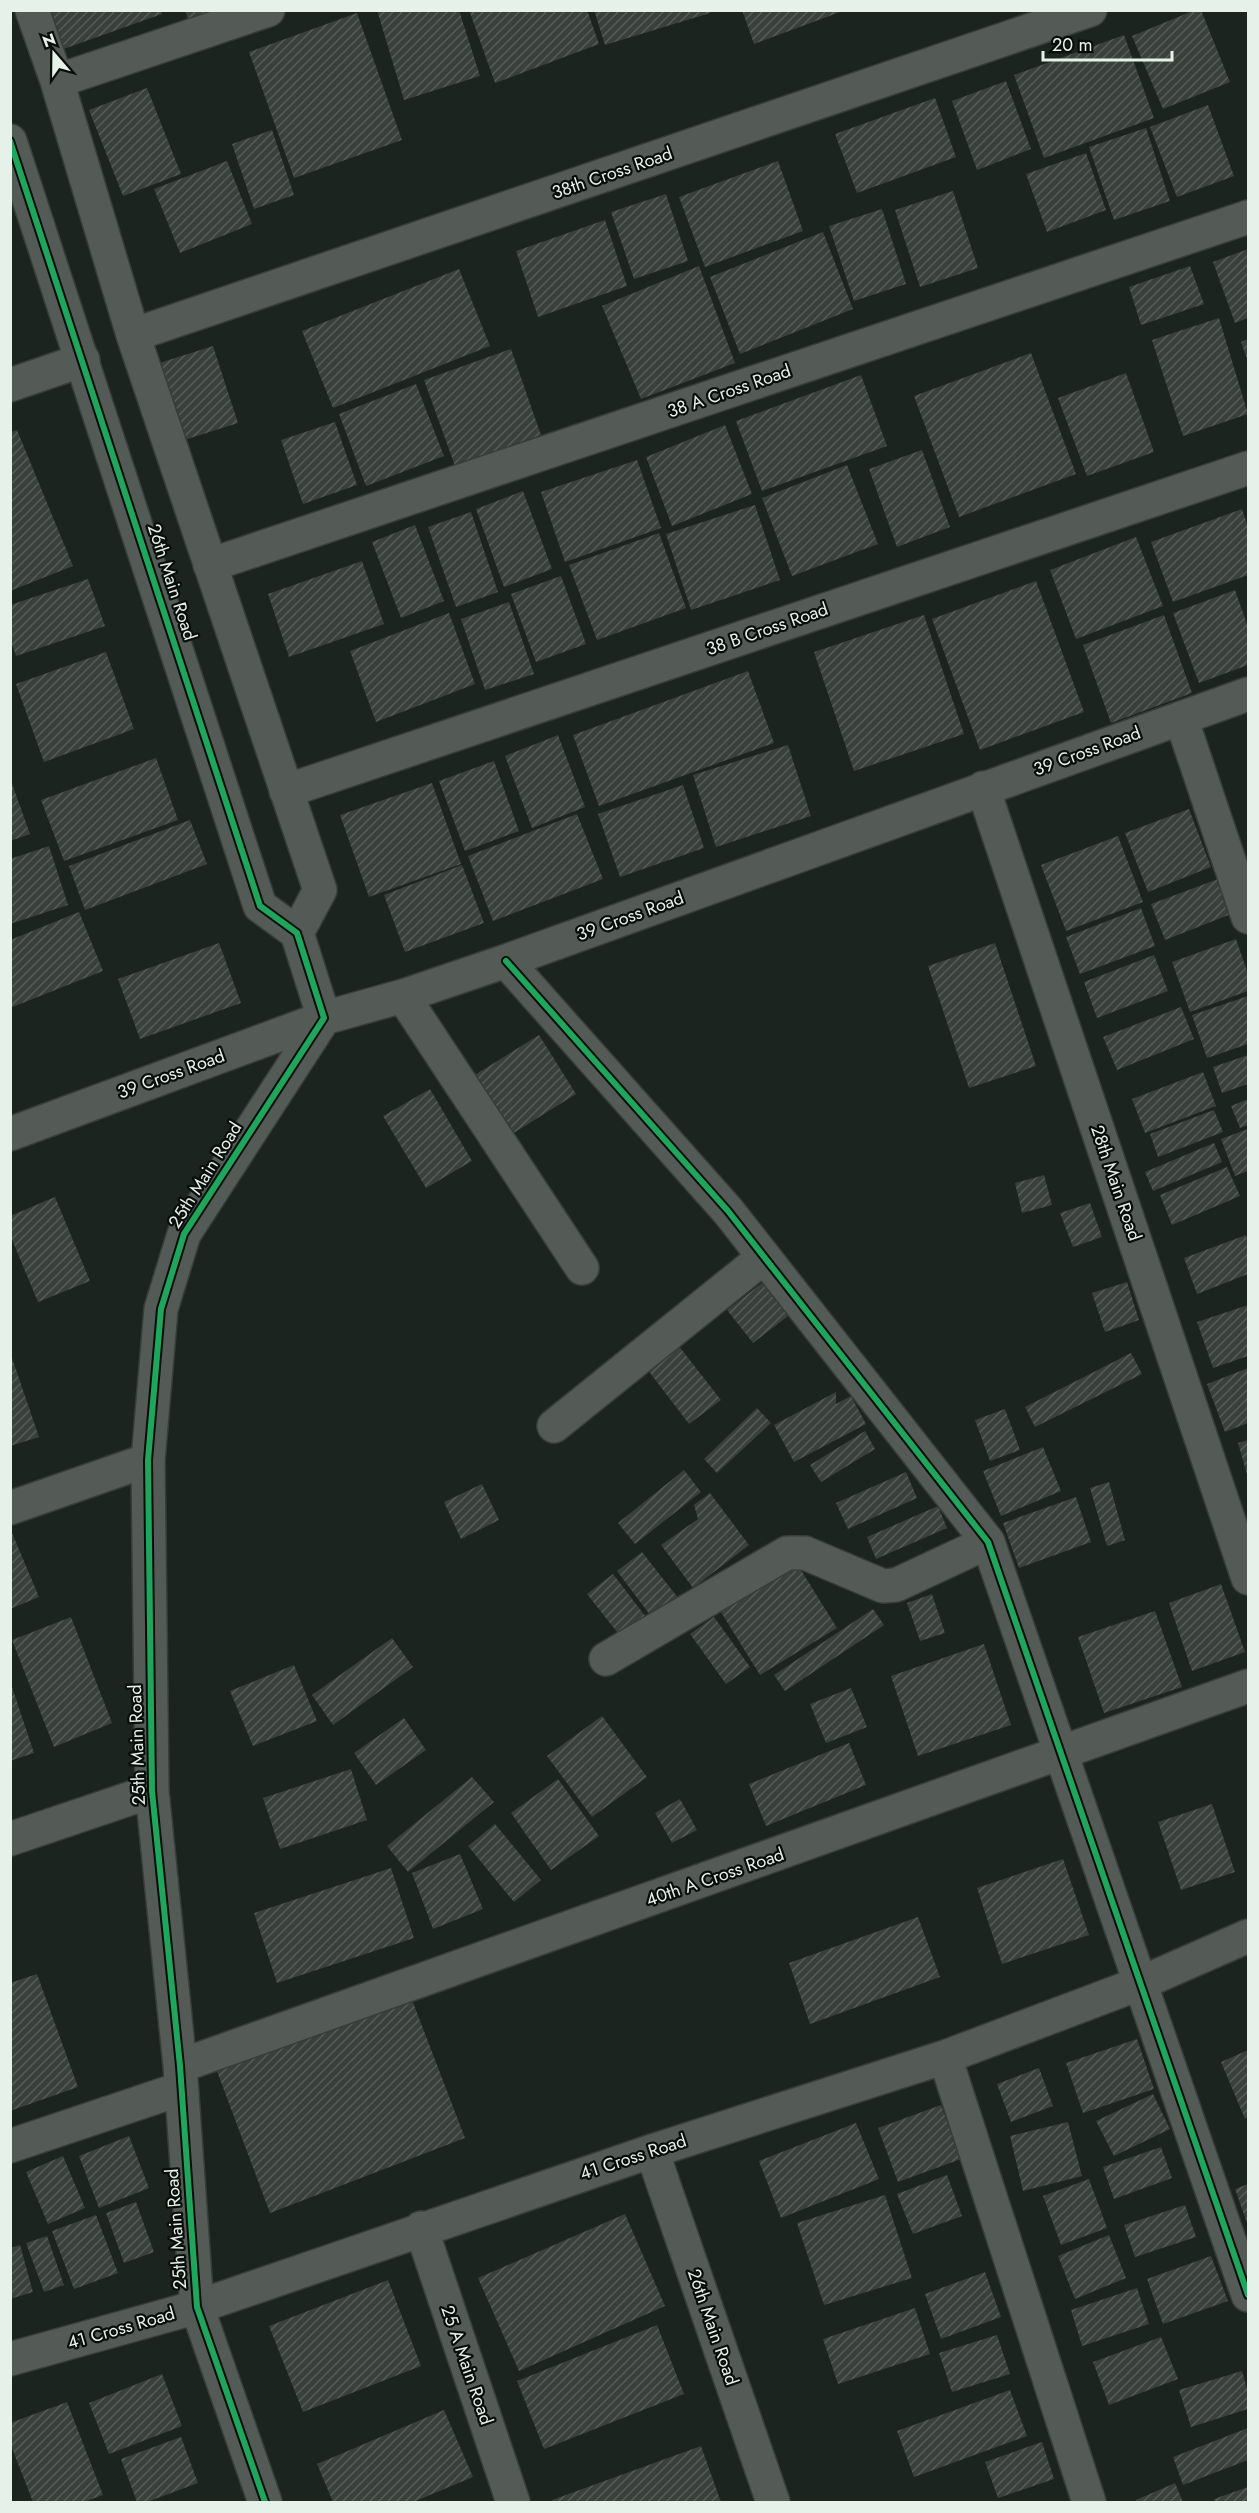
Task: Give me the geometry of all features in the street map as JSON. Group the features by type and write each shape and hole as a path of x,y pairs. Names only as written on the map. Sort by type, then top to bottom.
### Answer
{"street":[{"path":"32,10 57,81 133,335 320,890 297,933 324,1018"},
{"path":"57,81 268,10"},
{"name":"38th Cross Road","path":"133,335 1090,10"},
{"name":"26th Main Road","path":"10,141 260,906 297,933"},
{"name":"38 A Cross Road","path":"210,565 1248,217"},
{"path":"10,386 83,360"},
{"name":"38 B Cross Road","path":"286,791 1248,468"},
{"name":"39 Cross Road","path":"10,1134 324,1018 403,996 506,961 1248,694"},
{"path":"1181,718 1248,917"},
{"name":"28th Main Road","path":"983,788 1248,1578"},
{"path":"506,961 728,1211 988,1542 1248,2295"},
{"path":"403,996 582,1268"},
{"name":"25th Main Road","path":"265,2502 197,2307 180,2078 152,1791 148,1460 161,1309 184,1234 324,1018"},
{"path":"554,1426 764,1257"},
{"path":"10,1508 148,1460"},
{"path":"606,1659 787,1553 805,1553 883,1586 896,1586 988,1542"},
{"name":"40th A Cross Road","path":"10,2146 180,2078 1248,1686"},
{"path":"10,1839 152,1791"},
{"name":"41 Cross Road","path":"10,2359 197,2307 421,2228 945,2057 1141,1983 1248,1936"},
{"path":"945,2057 1089,2502"},
{"name":"26th Main Road","path":"652,2151 773,2502"},
{"name":"25 A Main Road","path":"421,2228 513,2502"}],"building":[{"path":"40,10 161,10 162,14 55,52"},
{"path":"185,10 233,10 191,28"},
{"path":"377,10 459,10 480,76 404,100"},
{"path":"469,10 587,10 599,44 495,83"},
{"path":"594,10 710,10 710,13 605,45"},
{"path":"742,10 843,10 843,11 754,44"},
{"path":"1195,10 1201,10 1230,82 1163,109 1132,36"},
{"path":"357,13 402,140 294,178 249,52"},
{"path":"1124,35 1154,118 1044,158 1014,75"},
{"path":"1006,81 1031,149 977,170 952,101"},
{"path":"147,88 181,174 123,196 89,110"},
{"path":"935,98 956,157 857,193 835,134"},
{"path":"1208,105 1234,176 1177,197 1150,127"},
{"path":"1146,128 1170,201 1114,220 1089,147"},
{"path":"272,130 294,195 254,209 232,144"},
{"path":"1086,153 1106,210 1047,232 1026,174"},
{"path":"227,161 252,224 180,253 154,189"},
{"path":"778,161 803,231 705,267 679,197"},
{"path":"953,191 978,268 920,287 895,210"},
{"path":"666,194 688,261 634,279 611,212"},
{"path":"882,209 906,284 854,301 829,226"},
{"path":"605,220 627,286 538,317 516,251"},
{"path":"823,232 853,309 740,354 710,277"},
{"path":"1248,249 1248,318 1235,323 1213,262"},
{"path":"699,266 735,363 641,399 602,306"},
{"path":"1190,266 1204,304 1141,325 1129,287"},
{"path":"459,269 490,346 333,408 302,331"},
{"path":"1219,318 1248,414 1183,436 1152,340"},
{"path":"1248,339 1248,362 1241,342"},
{"path":"213,346 238,423 181,441 156,364"},
{"path":"511,349 541,435 455,466 424,380"},
{"path":"1031,353 1076,474 959,517 914,396"},
{"path":"1126,373 1154,452 1087,476 1058,398"},
{"path":"861,375 887,446 762,491 736,421"},
{"path":"416,384 444,456 366,486 339,414"},
{"path":"335,422 357,485 303,504 281,440"},
{"path":"725,425 752,494 672,526 646,457"},
{"path":"17,430 73,566 10,591 10,432"},
{"path":"922,450 950,527 897,547 869,469"},
{"path":"637,460 661,528 565,562 541,492"},
{"path":"847,465 878,544 792,576 762,498"},
{"path":"523,491 552,569 504,587 476,509"},
{"path":"755,505 780,580 691,610 666,534"},
{"path":"1242,509 1248,527 1248,575 1173,602 1151,542"},
{"path":"471,512 498,592 456,607 428,527"},
{"path":"415,525 444,601 401,618 372,542"},
{"path":"659,533 686,608 597,640 569,565"},
{"path":"1136,537 1163,606 1076,639 1050,570"},
{"path":"362,561 384,624 289,657 268,594"},
{"path":"561,576 586,644 536,662 511,594"},
{"path":"88,579 105,626 16,656 10,639 10,605"},
{"path":"1036,581 1084,712 980,750 932,619"},
{"path":"1235,590 1248,627 1248,665 1199,683 1173,613"},
{"path":"509,602 534,674 485,690 461,619"},
{"path":"449,613 475,684 376,722 350,651"},
{"path":"924,615 964,734 854,771 814,652"},
{"path":"1164,615 1192,693 1111,723 1083,645"},
{"path":"106,652 134,729 44,762 16,684"},
{"path":"748,671 774,743 599,806 573,735"},
{"path":"558,735 585,807 532,828 505,756"},
{"path":"788,745 811,816 716,847 693,775"},
{"path":"156,758 178,820 64,861 41,800"},
{"path":"494,761 519,831 465,851 439,781"},
{"path":"10,778 30,834 10,841"},
{"path":"432,783 461,864 369,897 340,815"},
{"path":"683,785 704,848 620,877 598,814"},
{"path":"1189,809 1211,867 1148,892 1125,833"},
{"path":"577,814 603,879 493,921 468,856"},
{"path":"190,820 207,864 85,910 69,866"},
{"path":"1118,836 1143,902 1066,931 1041,865"},
{"path":"49,846 68,905 10,924 10,859"},
{"path":"462,865 484,923 405,952 384,895"},
{"path":"1218,879 1231,914 1165,940 1151,904"},
{"path":"1141,908 1155,946 1080,974 1066,937"},
{"path":"79,912 103,971 10,1008 10,940"},
{"path":"1236,939 1248,974 1248,991 1190,1012 1172,962"},
{"path":"219,943 241,1003 140,1039 118,979"},
{"path":"995,943 1036,1066 969,1088 928,966"},
{"path":"1154,955 1168,991 1097,1018 1084,982"},
{"path":"1248,996 1248,1044 1207,1058 1192,1015"},
{"path":"1181,1007 1194,1039 1117,1070 1103,1037"},
{"path":"539,1035 576,1094 507,1137 470,1078"},
{"path":"1248,1055 1248,1084 1222,1093 1213,1067"},
{"path":"1203,1072 1216,1106 1145,1133 1132,1099"},
{"path":"430,1089 472,1161 426,1188 383,1116"},
{"path":"1248,1099 1248,1125 1240,1128 1231,1106"},
{"path":"1214,1110 1223,1132 1158,1157 1150,1134"},
{"path":"1248,1129 1248,1171 1235,1176 1221,1139"},
{"path":"1214,1143 1222,1162 1153,1191 1145,1172"},
{"path":"1227,1167 1240,1196 1172,1225 1160,1195"},
{"path":"1044,1175 1052,1205 1022,1213 1015,1183"},
{"path":"55,1197 90,1281 38,1302 10,1235 10,1216"},
{"path":"1090,1203 1102,1237 1073,1247 1060,1213"},
{"path":"1246,1235 1248,1274 1197,1294 1184,1258"},
{"path":"766,1280 792,1313 753,1343 727,1310"},
{"path":"1127,1282 1139,1320 1105,1332 1092,1293"},
{"path":"1248,1305 1248,1356 1213,1368 1197,1322"},
{"path":"678,1345 721,1400 689,1424 647,1369"},
{"path":"10,1352 39,1437 10,1446"},
{"path":"1131,1353 1142,1374 1035,1427 1025,1407"},
{"path":"1248,1368 1248,1423 1225,1432 1207,1384"},
{"path":"836,1392 836,1404 851,1396 866,1424 794,1462 774,1425"},
{"path":"757,1408 771,1423 717,1473 704,1459"},
{"path":"1005,1409 1020,1450 990,1461 975,1420"},
{"path":"865,1431 875,1449 821,1482 810,1465"},
{"path":"1248,1440 1248,1478 1238,1443"},
{"path":"1043,1447 1061,1491 1001,1516 983,1471"},
{"path":"684,1470 701,1492 635,1544 618,1523"},
{"path":"906,1472 917,1498 848,1529 836,1503"},
{"path":"1109,1482 1125,1540 1107,1546 1090,1488"},
{"path":"482,1484 499,1520 461,1539 444,1502"},
{"path":"710,1493 749,1545 693,1588 661,1545 698,1519 694,1505"},
{"path":"1076,1497 1091,1542 1019,1568 1003,1523"},
{"path":"938,1506 947,1528 876,1559 867,1537"},
{"path":"10,1528 39,1597 10,1609"},
{"path":"642,1552 679,1599 653,1619 617,1571"},
{"path":"796,1562 837,1628 760,1675 719,1609"},
{"path":"613,1574 649,1621 624,1641 587,1594"},
{"path":"1221,1584 1245,1652 1192,1671 1169,1603"},
{"path":"932,1594 945,1633 920,1641 907,1603"},
{"path":"873,1609 884,1625 785,1691 774,1675"},
{"path":"1155,1611 1182,1687 1104,1713 1078,1637"},
{"path":"71,1617 112,1723 54,1747 12,1640"},
{"path":"714,1617 750,1667 726,1684 690,1634"},
{"path":"392,1638 413,1667 333,1725 312,1695"},
{"path":"984,1644 1011,1725 918,1756 891,1676"},
{"path":"294,1665 317,1721 253,1746 230,1691"},
{"path":"10,1681 34,1753 10,1761"},
{"path":"851,1688 867,1727 826,1743 810,1704"},
{"path":"602,1716 647,1777 592,1817 547,1756"},
{"path":"404,1718 426,1750 376,1785 354,1753"},
{"path":"849,1743 866,1785 766,1826 749,1784"},
{"path":"351,1769 367,1820 280,1849 263,1798"},
{"path":"472,1777 494,1802 408,1872 387,1846"},
{"path":"558,1779 599,1836 551,1870 511,1813"},
{"path":"680,1799 697,1830 672,1843 655,1813"},
{"path":"1212,1804 1235,1872 1181,1890 1158,1822"},
{"path":"495,1824 541,1880 514,1902 468,1846"},
{"path":"460,1854 483,1909 433,1929 412,1873"},
{"path":"1063,1859 1089,1935 1002,1964 977,1888"},
{"path":"391,1868 414,1938 277,1983 254,1913"},
{"path":"918,1917 940,1977 810,2024 789,1963"},
{"path":"37,1974 78,2087 10,2111 10,1983"},
{"path":"409,1992 465,2138 270,2213 215,2066"},
{"path":"1137,2039 1154,2089 1083,2113 1066,2063"},
{"path":"1248,2050 1248,2117 1245,2119 1221,2062"},
{"path":"1039,2068 1053,2106 1011,2122 997,2084"},
{"path":"1153,2094 1170,2129 1114,2156 1096,2121"},
{"path":"941,2105 961,2159 898,2182 878,2128"},
{"path":"1068,2122 1082,2176 1023,2191 1010,2136"},
{"path":"856,2123 879,2179 781,2218 759,2161"},
{"path":"129,2136 149,2188 99,2208 79,2156"},
{"path":"1161,2147 1172,2178 1114,2199 1103,2167"},
{"path":"63,2156 85,2208 48,2224 26,2172"},
{"path":"947,2175 962,2216 913,2234 897,2194"},
{"path":"1089,2179 1107,2228 1061,2245 1043,2196"},
{"path":"1248,2184 1248,2226 1235,2189"},
{"path":"885,2195 912,2278 824,2305 797,2223"},
{"path":"136,2202 154,2252 124,2263 106,2213"},
{"path":"1185,2205 1196,2237 1135,2257 1124,2225"},
{"path":"625,2214 665,2306 519,2371 478,2278"},
{"path":"96,2215 118,2273 74,2289 52,2231"},
{"path":"1109,2235 1126,2278 1075,2299 1058,2256"},
{"path":"47,2236 64,2285 44,2292 26,2243"},
{"path":"20,2245 33,2292 10,2299 10,2248"},
{"path":"1211,2256 1228,2301 1163,2324 1147,2279"},
{"path":"985,2272 1001,2317 941,2339 925,2294"},
{"path":"388,2280 421,2366 303,2412 269,2326"},
{"path":"1137,2288 1149,2324 1082,2346 1071,2310"},
{"path":"915,2308 930,2354 838,2384 823,2339"},
{"path":"657,2325 684,2394 544,2449 517,2381"},
{"path":"997,2335 1010,2374 952,2392 939,2353"},
{"path":"1161,2337 1178,2379 1109,2405 1093,2362"},
{"path":"1242,2371 1248,2392 1248,2409 1191,2427 1179,2390"},
{"path":"162,2374 182,2426 109,2454 89,2403"},
{"path":"1010,2390 1027,2436 914,2477 897,2431"},
{"path":"67,2402 103,2495 84,2502 33,2502 10,2443 10,2423"},
{"path":"444,2410 473,2477 413,2502 333,2502 317,2464"},
{"path":"1248,2428 1248,2460 1183,2485 1173,2457"},
{"path":"181,2437 198,2483 147,2502 137,2502 121,2459"},
{"path":"1042,2442 1054,2479 998,2498 985,2462"},
{"path":"701,2446 721,2502 553,2502 552,2500"},
{"path":"1175,2483 1183,2502 1137,2502 1136,2500"},
{"path":"1248,2487 1248,2502 1215,2502 1214,2499"}],"cycle path":[{"path":"10,141 260,906 297,933 324,1018 184,1234 161,1309 148,1460 152,1791 180,2066 197,2307 265,2502"},
{"path":"506,961 728,1211 988,1542 1248,2295"}]}
